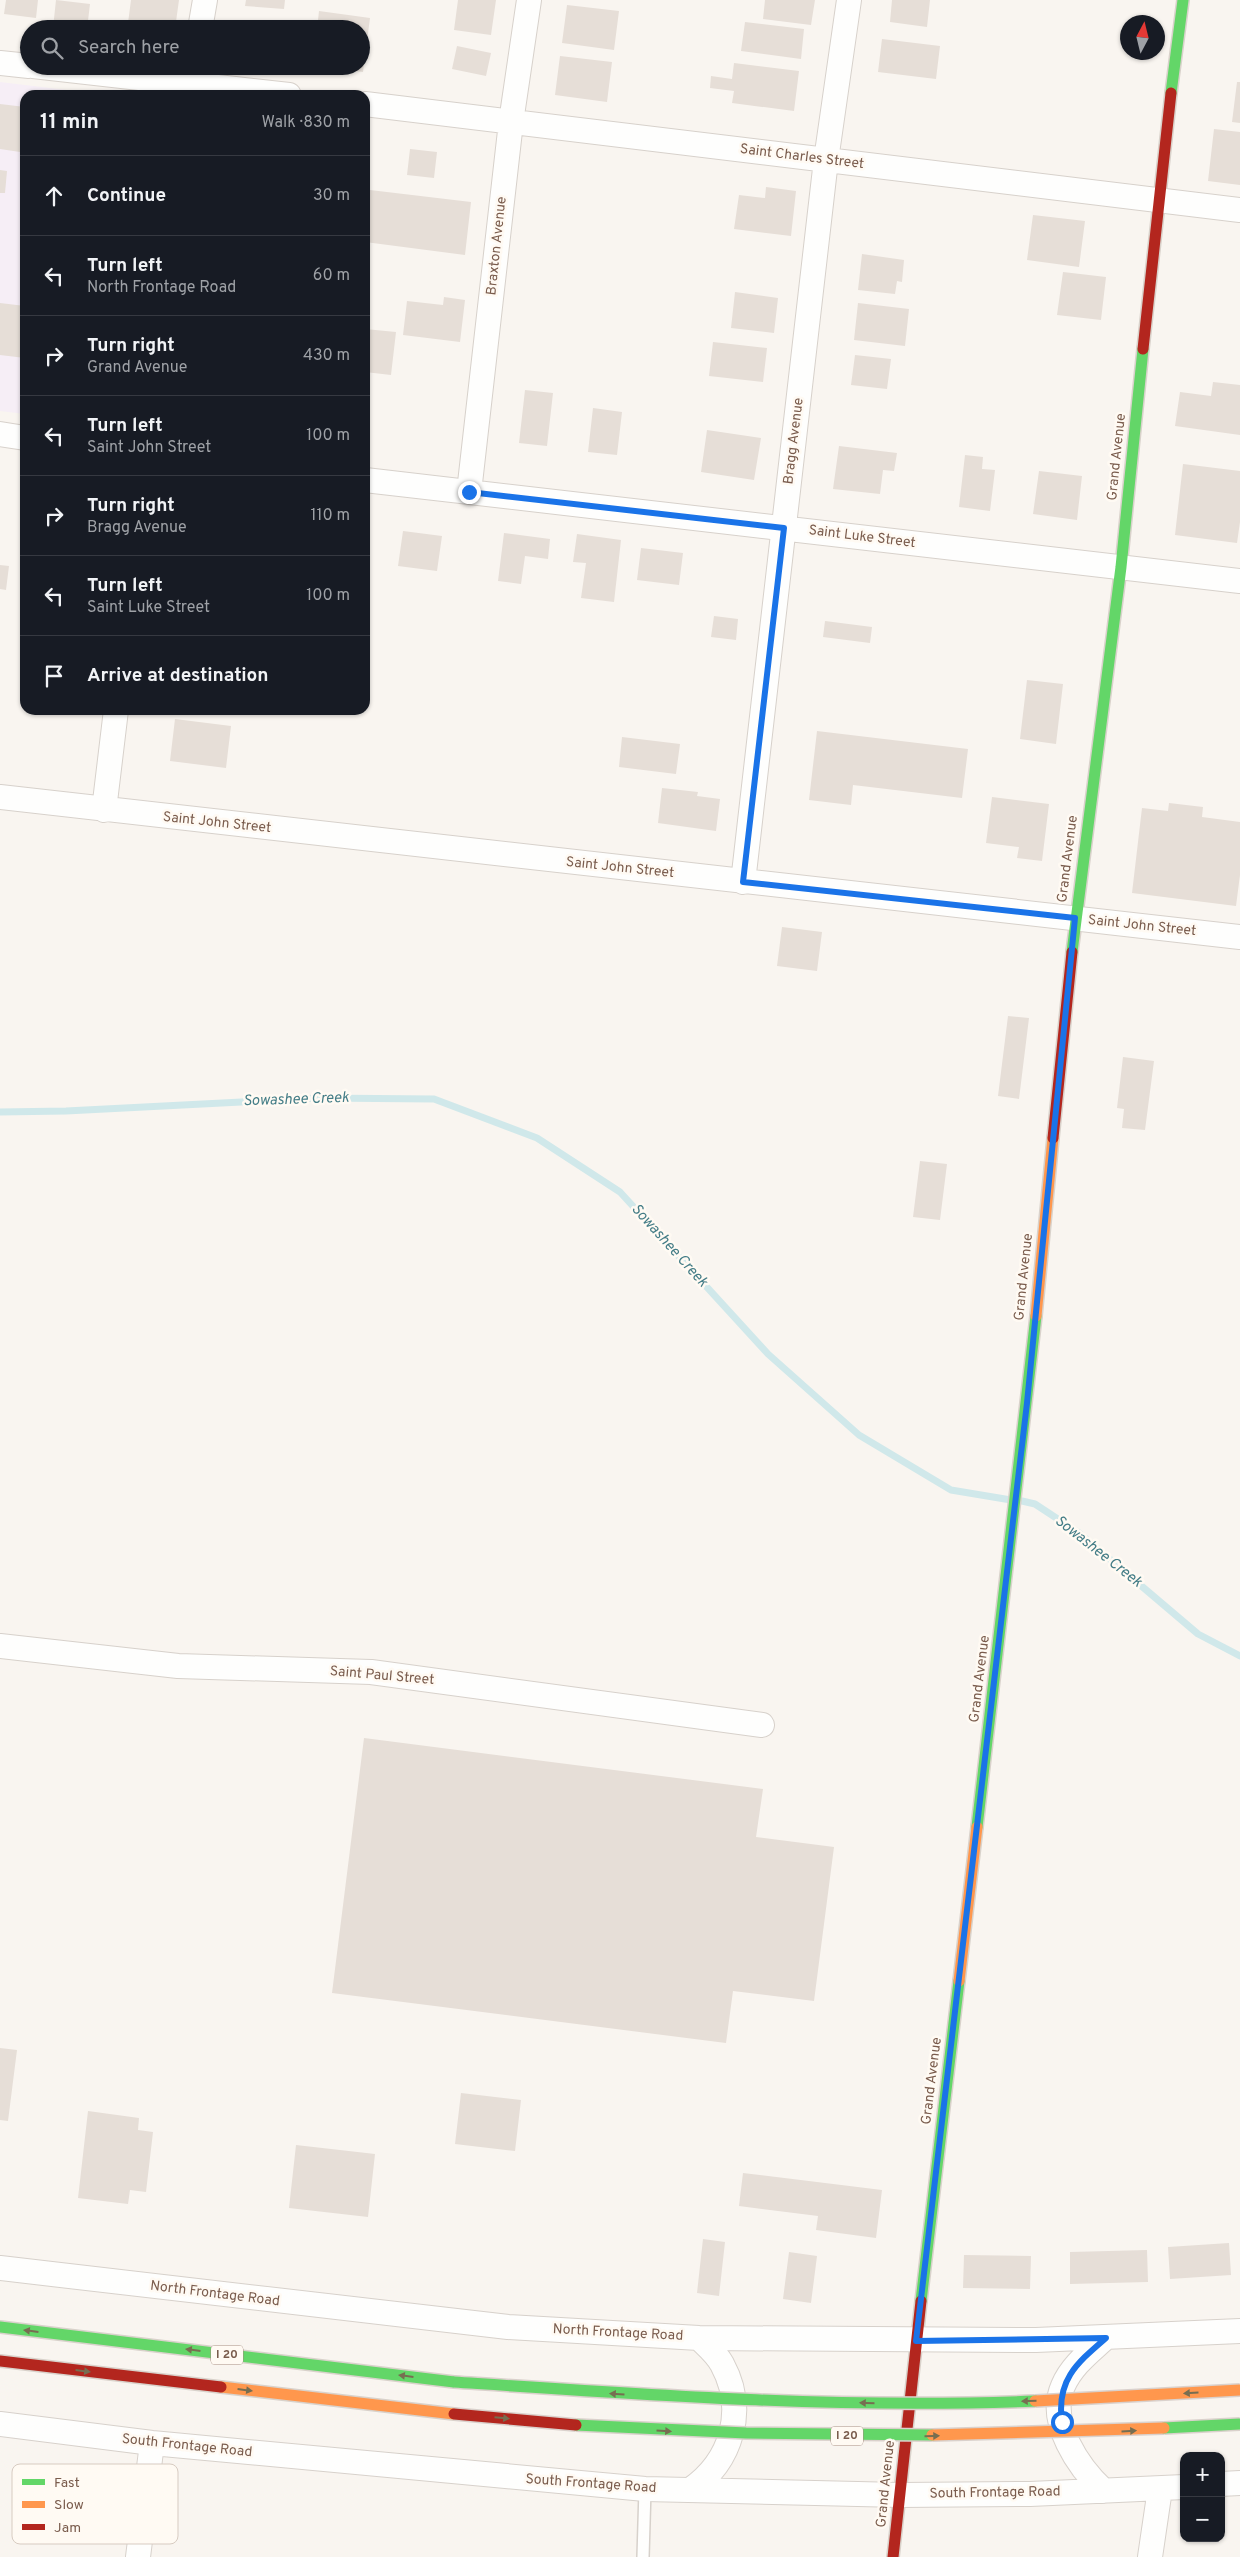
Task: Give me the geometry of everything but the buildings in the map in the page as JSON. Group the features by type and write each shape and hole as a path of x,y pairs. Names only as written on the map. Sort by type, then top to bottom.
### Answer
{"main road":[{"name":"Grand Avenue","path":"893,2557 916,2341 1027,1403 1075,918 1121,567 1158,200 1184,0"},
{"name":"I 20","path":"0,2327 454,2382 675,2398 882,2404 1092,2399 1240,2390"},
{"name":"I 20","path":"0,2361 454,2414 673,2431 870,2437 1091,2433 1240,2424"}],"street":[{"path":"202,20 205,0"},
{"name":"Braxton Avenue","path":"469,492 511,122 529,0"},
{"name":"Bragg Avenue","path":"743,882 826,160 849,0"},
{"path":"0,63 20,65"},
{"path":"128,75 192,81 254,90"},
{"name":"Saint Charles Street","path":"370,105 1240,210"},
{"path":"0,434 20,437"},
{"name":"Saint Luke Street","path":"370,481 1240,581"},
{"path":"104,810 115,715"},
{"name":"Saint John Street","path":"0,797 1240,937"},
{"name":"Saint Paul Street","path":"0,1646 178,1666 371,1672 762,1725"},
{"name":"North Frontage Road","path":"0,2268 508,2327 699,2338 916,2341 1106,2338 1240,2331"},
{"path":"690,2490 705,2480 723,2456 729,2445 733,2418 728,2376 714,2353 699,2338"},
{"path":"1104,2491 1091,2479 1072,2452 1066,2439 1059,2404 1063,2387 1070,2374 1082,2359 1106,2338"},
{"name":"South Frontage Road","path":"0,2424 152,2443 645,2489 900,2495 1104,2491 1180,2487"},
{"path":"149,2464 152,2443"},
{"path":"1225,2484 1240,2483"},
{"path":"1150,2557 1160,2489"},
{"path":"138,2557 140,2544"}],"lane":[{"path":"643,2557 645,2489"}],"shaded area":[{"path":"0,82 66,90 20,90 20,413 0,411"}],"waterway":[{"name":"Sowashee Creek","path":"0,1112 66,1111 319,1098 434,1099 537,1138 620,1192 768,1354 859,1435 951,1490 1011,1500"},
{"name":"Sowashee Creek","path":"1022,1501 1035,1504 1079,1533 1198,1634 1240,1656"}],"traffic: fast":[{"path":"1171,93 1183,0"},
{"path":"1072,952 1121,567 1143,349"},
{"path":"977,1827 1036,1316"},
{"path":"921,2301 959,1981"},
{"path":"0,2327 454,2382"},
{"path":"454,2382 671,2396 817,2402 962,2403 1035,2401"},
{"path":"1164,2428 1240,2424"},
{"path":"576,2425 746,2433 932,2435"}],"traffic: slow":[{"path":"1036,1316 1053,1138"},
{"path":"959,1981 977,1827"},
{"path":"221,2387 454,2414"},
{"path":"1035,2401 1240,2390"},
{"path":"932,2435 1164,2428"}],"traffic: jam":[{"path":"1143,349 1171,93"},
{"path":"1053,1138 1072,952"},
{"path":"893,2557 921,2301"},
{"path":"0,2361 221,2387"},
{"path":"454,2414 576,2425"}],"route":[{"path":"469,492 784,528 743,882 1075,918 1027,1403 916,2341 1106,2338 1082,2359 1070,2374 1063,2387 1059,2404 1062,2422"}]}
